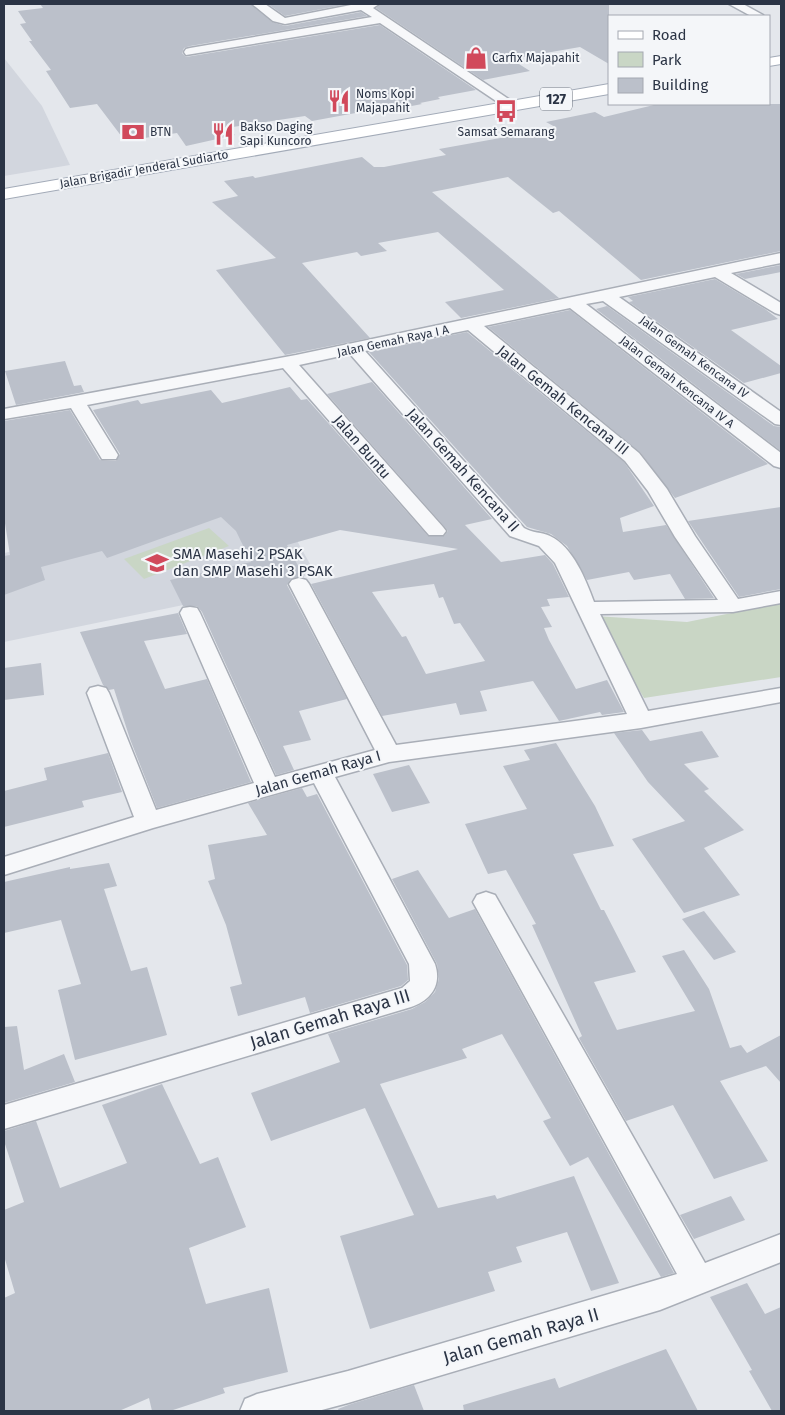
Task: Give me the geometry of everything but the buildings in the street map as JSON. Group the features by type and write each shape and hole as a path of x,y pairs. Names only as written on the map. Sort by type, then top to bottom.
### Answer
{"main road":[{"name":"Jalan Brigadir Jenderal Sudiarto","path":"4,194 608,83"},
{"name":"Jalan Brigadir Jenderal Sudiarto","path":"4,185 608,89"}],"street":[{"path":"258,4 282,20 374,4"},
{"path":"735,4 757,15"},
{"path":"361,6 507,102"},
{"path":"190,52 382,19"},
{"name":"Jalan Gemah Raya I A","path":"4,414 355,350 781,258"},
{"path":"717,271 781,310"},
{"name":"Jalan Gemah Kencana IV","path":"606,295 781,420"},
{"name":"Jalan Gemah Kencana IV A","path":"573,302 781,462"},
{"name":"Jalan Gemah Kencana III","path":"471,324 632,457 657,489 685,537 733,606"},
{"name":"Jalan Gemah Kencana II","path":"355,350 517,532 525,537 543,540 550,544 574,576 586,608 641,720"},
{"name":"Jalan Buntu","path":"288,363 436,531"},
{"path":"76,402 109,455"},
{"path":"299,584 389,754"},
{"path":"586,608 733,606 781,597"},
{"path":"190,613 268,787"},
{"path":"98,693 148,821"},
{"name":"Jalan Gemah Raya I","path":"4,866 148,821 389,754 641,720 781,695"},
{"name":"Jalan Gemah Raya III","path":"4,1117 411,996 418,992 425,979 422,964 320,772"},
{"path":"486,902 698,1281"},
{"name":"Jalan Gemah Raya II","path":"258,1411 348,1387 660,1295 781,1248"}],"shaded area":[{"path":"4,58 42,106 70,165 4,176"},
{"name":"SMA Masehi 2 PSAK dan SMP Masehi 3 PSAK","path":"191,499 295,537 315,573 266,588 4,642 4,553 78,538"}],"green space":[{"path":"209,528 229,546 144,579 124,559"},
{"path":"781,603 781,677 644,698 595,616 687,622"}],"place":[{"name":"Carfix Majapahit","path":"476,58"},
{"name":"Noms Kopi Majapahit","path":"339,101"},
{"name":"Samsat Semarang","path":"506,111"},
{"name":"BTN","path":"133,132"},
{"name":"Bakso Daging Sapi Kuncoro","path":"223,134"},
{"name":"SMA Masehi 2 PSAK dan SMP Masehi 3 PSAK","path":"157,563"}]}
